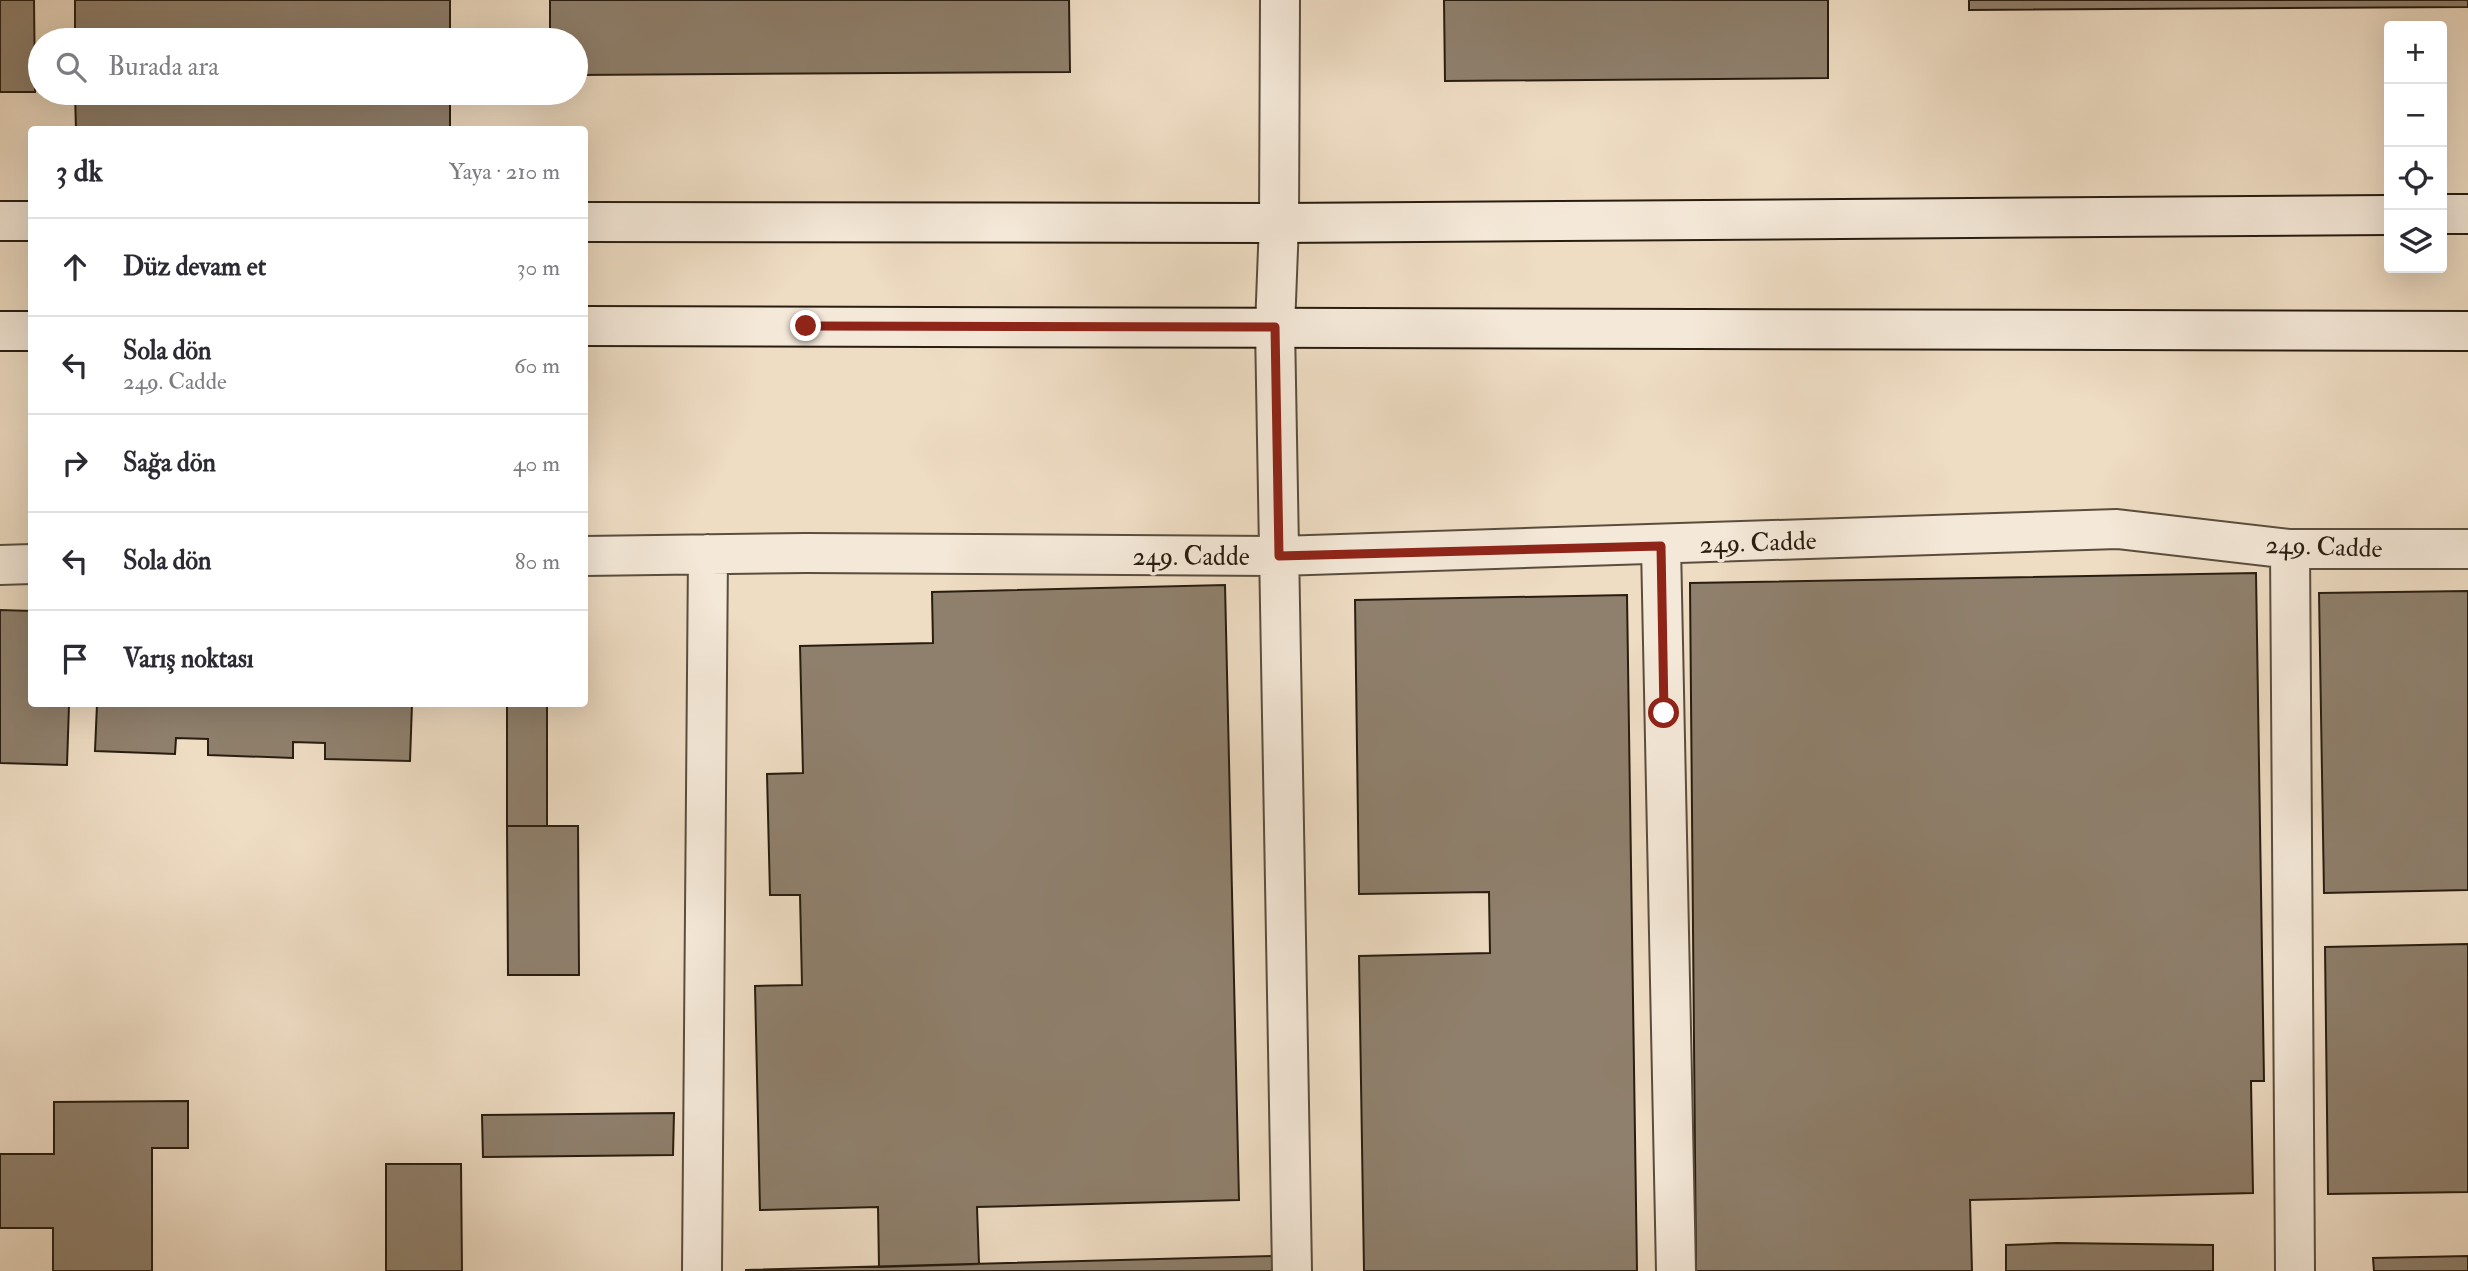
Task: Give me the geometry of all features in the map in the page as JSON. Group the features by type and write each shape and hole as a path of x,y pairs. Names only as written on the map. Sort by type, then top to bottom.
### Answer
{"street":[{"path":"1280,0 1279,223 1275,327 1292,1271"},
{"path":"2447,214 2468,214"},
{"path":"588,222 1279,223 2384,215"},
{"path":"0,221 28,221"},
{"path":"588,326 2468,331"},
{"path":"0,331 28,331"},
{"name":"249. Cadde","path":"588,556 1279,556 1661,546 2117,529 2290,548 2468,549"},
{"path":"1661,546 1676,1271"},
{"path":"2290,548 2295,1271"},
{"path":"702,1271 708,554"},
{"path":"0,565 28,564"}],"building":[{"path":"0,0 34,0 34,28 28,28 28,92 0,92"},
{"path":"75,0 450,0 450,28 75,28"},
{"path":"550,0 1069,0 1070,72 588,75 588,28 550,28"},
{"path":"1444,0 1828,0 1828,78 1445,81"},
{"path":"1969,0 2468,0 2468,7 1969,10"},
{"path":"75,105 450,105 450,126 76,126"},
{"path":"2256,573 2264,1081 2251,1081 2253,1193 1970,1200 1972,1271 1696,1271 1690,583"},
{"path":"1225,585 1239,1200 977,1207 979,1264 879,1267 878,1207 760,1210 755,986 802,985 800,895 770,895 767,774 803,773 800,646 933,643 932,592"},
{"path":"2468,591 2468,890 2324,893 2319,593"},
{"path":"1627,595 1637,1271 1364,1271 1359,956 1490,953 1489,892 1359,894 1355,600"},
{"path":"0,610 28,611 28,707 69,707 67,765 0,763"},
{"path":"97,707 412,707 410,761 325,759 325,743 293,742 293,758 208,755 208,739 176,738 175,754 95,751"},
{"path":"507,707 547,707 547,826 507,826"},
{"path":"507,826 578,826 579,975 508,975"},
{"path":"2468,944 2468,1192 2328,1194 2325,947"},
{"path":"188,1101 188,1148 152,1148 152,1271 53,1271 53,1228 0,1228 0,1154 54,1154 54,1102"},
{"path":"674,1113 673,1155 483,1157 482,1115"},
{"path":"386,1164 461,1164 462,1271 386,1271"},
{"path":"2006,1245 2213,1245 2213,1271 2006,1271"},
{"path":"1274,1256 1274,1271 746,1271 746,1270"},
{"path":"2468,1256 2468,1271 2374,1271 2373,1258"}],"route":[{"path":"806,326 1275,327 1279,556 1661,546 1664,713"}]}
